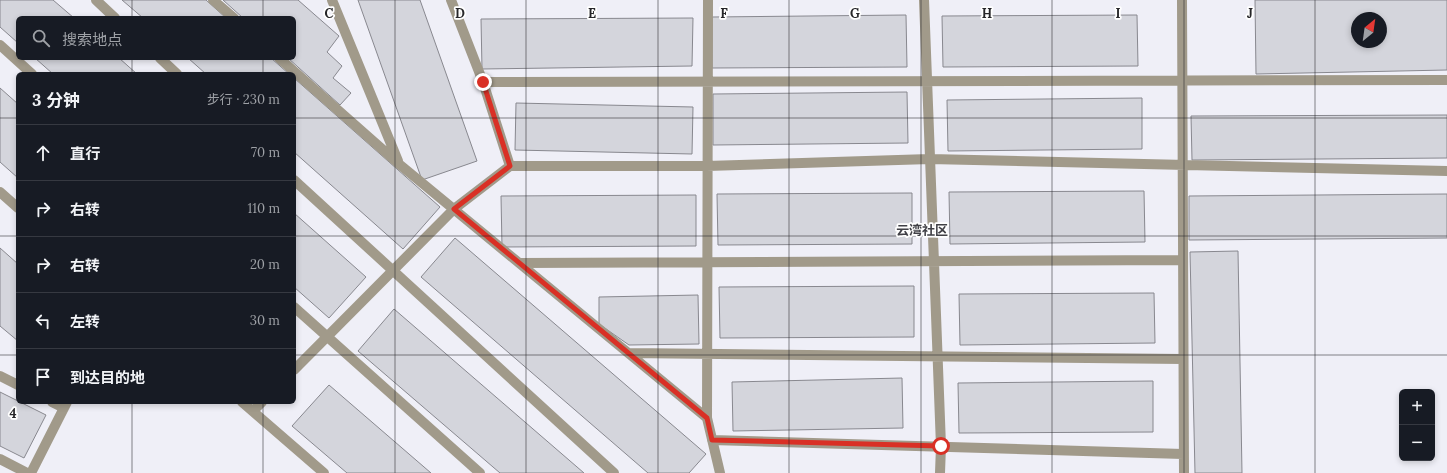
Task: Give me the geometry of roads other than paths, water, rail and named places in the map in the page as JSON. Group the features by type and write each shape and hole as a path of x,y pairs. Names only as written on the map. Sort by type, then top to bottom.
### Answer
{"street":[{"path":"96,0 113,16"},
{"path":"213,0 232,16"},
{"path":"332,0 399,164"},
{"path":"451,0 483,82 510,166"},
{"path":"708,0 707,418 720,473"},
{"path":"924,0 938,356 941,446 940,473"},
{"path":"1182,0 1184,473"},
{"path":"0,45 16,60"},
{"path":"17,60 30,72"},
{"path":"162,60 175,72"},
{"path":"281,60 295,72"},
{"path":"296,73 399,164 707,418"},
{"path":"483,82 1447,80"},
{"path":"296,368 454,209 510,166 708,166 930,159 1447,171"},
{"path":"296,182 614,473"},
{"path":"0,192 16,206"},
{"path":"520,263 1182,260"},
{"path":"296,309 480,473"},
{"path":"629,353 1183,359"},
{"path":"0,376 16,384"},
{"path":"244,404 324,473"},
{"path":"253,411 260,404"},
{"path":"31,473 66,405"},
{"path":"712,440 1183,454"},
{"path":"0,459 27,473"}],"district":[{"name":"云湾社区","path":"922,230"}]}
